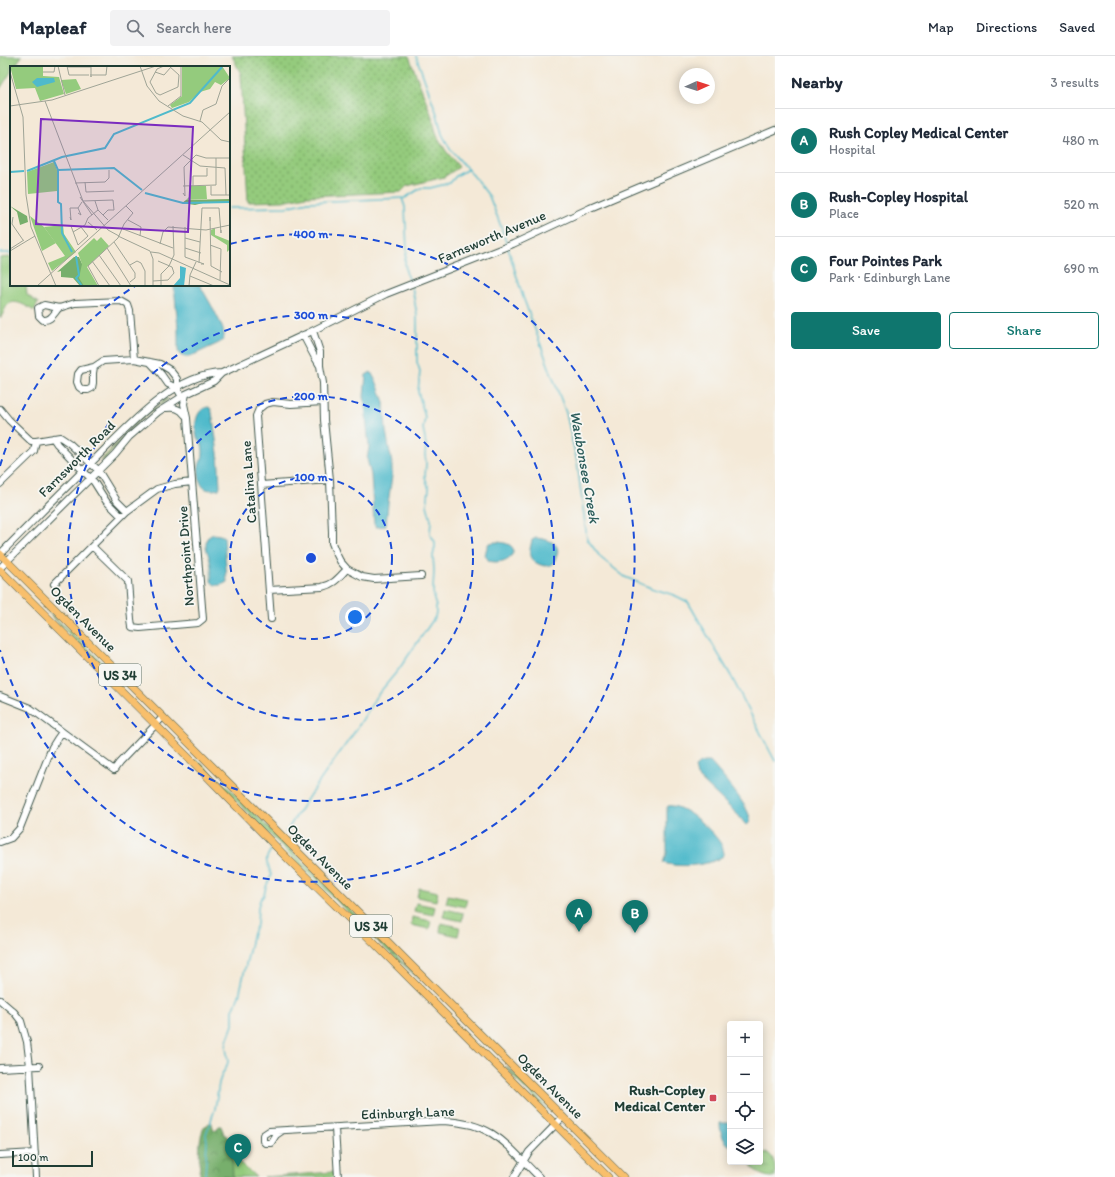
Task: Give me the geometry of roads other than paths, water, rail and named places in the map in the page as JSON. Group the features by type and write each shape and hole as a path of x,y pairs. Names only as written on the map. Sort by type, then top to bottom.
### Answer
{"main road":[{"name":"Ogden Avenue","path":"0,554 623,1177"},
{"name":"Ogden Avenue","path":"0,569 291,862 608,1177"}],"street":[{"name":"Farnsworth Avenue","path":"184,396 214,381 222,373 313,331 386,294 513,244 590,208 775,130"},
{"path":"59,308 75,303 121,301 128,305 130,311 134,359"},
{"path":"313,331 320,348 324,420 330,480 332,543 340,561 347,569 362,577 374,579 421,576"},
{"path":"304,335 320,366"},
{"path":"94,366 103,361 134,359 160,364 170,370 177,379 177,388"},
{"path":"150,362 168,384 177,388 184,396"},
{"name":"Farnsworth Avenue","path":"177,388 187,382 211,373 222,373"},
{"name":"Farnsworth Road","path":"0,554 143,411 177,388"},
{"name":"Farnsworth Road","path":"7,561 115,454 129,437 163,408 184,396"},
{"name":"Northpoint Drive","path":"92,546 128,581 132,627 140,628 198,623 203,619 184,396"},
{"name":"Catalina Lane","path":"271,619 256,416 259,409 265,404 273,402 291,404 323,402"},
{"path":"163,408 178,408 183,411 187,418"},
{"path":"0,409 31,441 60,437 65,440 98,470 117,500 127,510"},
{"path":"53,438 97,486 106,501 121,516"},
{"path":"0,484 34,451 36,441"},
{"path":"261,485 330,480"},
{"path":"54,584 127,510 157,489 175,484 192,482"},
{"path":"0,569 7,561"},
{"path":"269,590 330,585 347,569"},
{"path":"0,696 30,708 114,770 163,718"},
{"path":"0,842 11,838 20,828 52,747 62,732"},
{"path":"0,1000 14,1012 21,1021 27,1042 30,1066 36,1177"},
{"path":"0,1068 39,1066"},
{"path":"514,1177 529,1152 564,1118"},
{"name":"Edinburgh Lane","path":"282,1131 442,1121 463,1123 484,1129 495,1135 506,1143 539,1177"},
{"path":"335,1128 338,1177"},
{"path":"0,1155 34,1153"}],"water":[{"path":"174,286 201,286 221,325 224,336 223,340 189,357 185,357 180,355 178,351 178,328"},
{"path":"371,372 384,402 386,431 392,464 386,524 385,526 376,527 374,524 371,475 367,459 369,447 364,396 366,375"},
{"path":"209,407 212,412 218,453 220,486 219,489 214,490 204,488 201,483 199,464 203,457 203,450 196,433 198,414 204,408"},
{"path":"213,534 224,537 227,582 219,585 214,585 211,581 211,566 206,547 207,538"},
{"path":"536,538 545,539 556,545 558,552 551,565 542,565 531,559 530,552 532,540"},
{"path":"489,543 506,543 511,546 513,550 509,558 497,562 489,561 485,555 487,547"},
{"path":"704,762 710,762 740,799 749,814 750,822 747,825 697,776 695,767"},
{"path":"668,806 674,806 682,809 706,827 719,840 724,855 719,859 704,864 686,866 664,863 667,853"},
{"path":"720,1123 727,1123 727,1144 722,1136"}],"waterway":[{"name":"Waubonsee Creek","path":"416,56 437,114 442,134 450,149 489,196 507,245"},
{"path":"230,208 286,207 308,202 405,198 421,188 430,188 450,183 456,176 468,169"},
{"path":"402,198 405,207 407,250 405,261 406,272 411,283"},
{"name":"Waubonsee Creek","path":"508,248 523,297 566,413 577,462 587,539 601,558 625,577 651,588 674,595 688,602 731,676 775,761"},
{"path":"0,253 10,253"},
{"path":"286,832 309,796 356,730 375,698 399,669 435,617 436,606 433,590 433,556 435,542 430,534 431,520 427,505 429,489 425,477 426,445 423,428 425,418 418,392 420,371 417,362 417,315 412,287"},
{"path":"205,1177 206,1134 215,1109 219,1083 228,1062 226,1047 227,1041 233,1025 233,1010 239,996 253,933 257,925 258,907 271,875 267,863 268,854 271,850"}],"place":[{"name":"Rush Copley Medical Center","path":"579,932"},
{"name":"Rush-Copley Hospital","path":"635,933"},
{"name":"Rush-Copley Medical Center","path":"713,1098"},
{"name":"Four Pointes Park","path":"238,1167"}]}
